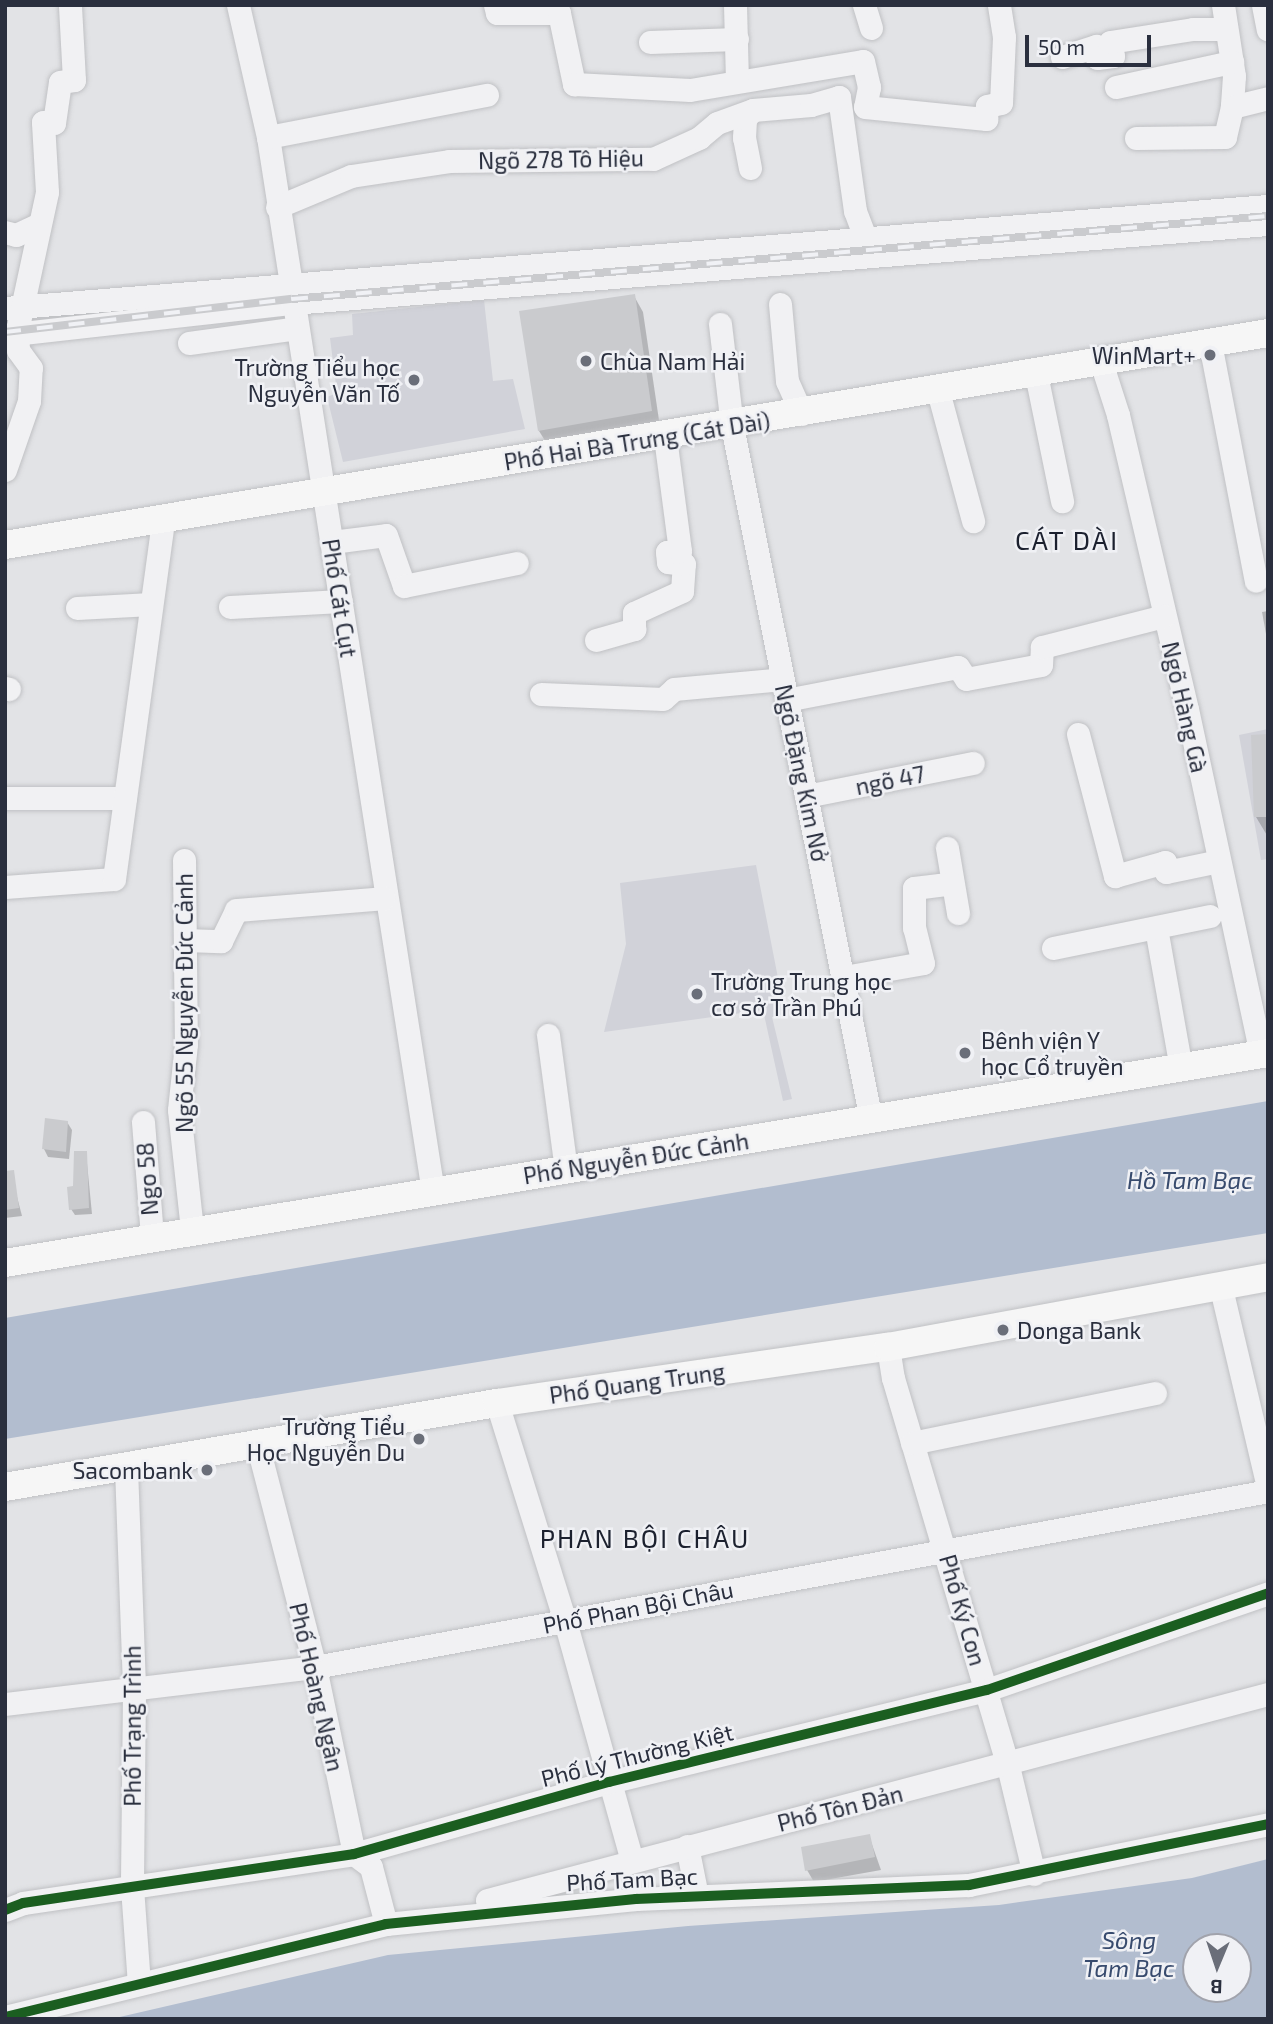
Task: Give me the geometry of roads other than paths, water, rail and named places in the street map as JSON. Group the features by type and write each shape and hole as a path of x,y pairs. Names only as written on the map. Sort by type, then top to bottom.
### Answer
{"main road":[{"name":"Phố Hai Bà Trưng (Cát Dài)","path":"5,545 732,426 1268,333"},
{"name":"Phố Nguyễn Đức Cảnh","path":"5,1263 192,1229 433,1192 1264,1054"},
{"name":"Phố Quang Trung","path":"5,1487 497,1403 888,1347 1268,1277"}],"street":[{"path":"5,470 29,401 31,368 11,334 15,307 47,192 43,122 54,122 60,82 74,80 70,5"},
{"name":"Phố Cát Cụt","path":"238,5 268,137 341,601 384,898 433,1192"},
{"path":"495,5 496,13 559,13 574,84 690,90 863,61 869,87 865,107"},
{"path":"735,5 737,81"},
{"path":"864,5 871,28"},
{"path":"866,239 855,211 839,97 865,107 986,119 988,106 1001,103 1003,37 999,5"},
{"path":"1136,138 1225,137 1232,107 1232,62 1223,5"},
{"path":"1263,5 1268,30"},
{"path":"1062,57 1096,46 1097,58 1113,57 1110,42 1193,29 1226,29"},
{"path":"650,42 737,39"},
{"path":"1116,87 1232,62"},
{"path":"268,137 487,95"},
{"name":"Ngõ 278 Tô Hiệu","path":"277,206 351,176 449,161 653,159 699,138 717,123 752,110 811,105 839,97"},
{"path":"1232,107 1268,98"},
{"path":"750,168 744,138 746,118 752,110"},
{"path":"11,334 291,293 866,239 1268,206"},
{"path":"5,232 16,235 40,224"},
{"path":"15,307 291,293 1268,224"},
{"path":"780,304 787,381 802,414"},
{"name":"Ngõ Đặng Kim Nở","path":"720,324 732,426 871,1120"},
{"path":"189,343 296,328"},
{"path":"1210,343 1256,581"},
{"name":"Ngõ Hàng Gà","path":"1101,362 1118,415 1264,1054"},
{"path":"1036,374 1062,501"},
{"path":"938,391 973,521"},
{"path":"596,640 634,629 634,613 682,591 684,564 668,562 667,552 680,551 665,437"},
{"path":"5,887 114,879 163,519"},
{"path":"332,542 386,535 404,586 517,563"},
{"path":"230,607 341,601"},
{"path":"77,608 151,604"},
{"path":"541,694 663,699 674,689 784,689 958,667 966,679 1041,664 1041,648 1164,616"},
{"path":"1078,734 1115,876 1165,862 1166,872 1219,861"},
{"name":"ngõ 47","path":"806,796 973,763"},
{"path":"5,798 125,798"},
{"path":"947,848 958,913"},
{"name":"Ngõ 55 Nguyễn Đức Cảnh","path":"184,860 186,1044 179,1110 192,1229"},
{"path":"844,977 923,963 914,928 914,888 952,883"},
{"path":"185,940 221,941 236,910 384,898"},
{"path":"1053,948 1210,916"},
{"path":"1156,928 1181,1068"},
{"path":"548,1035 566,1170"},
{"name":"Ngo 58","path":"142,1122 152,1237"},
{"path":"1220,1284 1268,1489"},
{"name":"Phố Ký Con","path":"888,1347 912,1443 987,1690 1034,1874"},
{"path":"912,1443 1155,1393"},
{"path":"497,1403 565,1621 632,1861"},
{"name":"Phố Hoàng Ngân","path":"257,1443 315,1667 354,1854 371,1867 386,1924"},
{"name":"Phố Trạng Trình","path":"126,1468 134,1691 132,1887 139,1984"},
{"name":"Phố Phan Bội Châu","path":"5,1704 92,1690 134,1691 315,1667 1268,1489"},
{"name":"Phố Lý Thường Kiệt","path":"5,1910 132,1887 354,1854 609,1782 987,1690 1268,1592"},
{"name":"Phố Tôn Đản","path":"413,1920 687,1846 1008,1766 1268,1694"},
{"name":"Phố Tam Bạc","path":"5,2017 386,1924 506,1909 697,1896 969,1885 1034,1874 1268,1824"},
{"path":"687,1846 697,1896"}],"water":[{"name":"Hồ Tam Bạc","path":"1268,1101 1268,1233 5,1439 5,1318"},
{"name":"Sông Tam Bạc","path":"1268,1859 1268,2019 111,2019 388,1955 688,1926 999,1905 1192,1878"}],"railway":[{"path":"5,332 292,299 1268,216"}],"place":[{"name":"WinMart+","path":"1210,355"},
{"name":"Chùa Nam Hải","path":"586,361"},
{"name":"Trường Tiểu học Nguyễn Văn Tố","path":"414,380"},
{"name":"Trường Trung học cơ sở Trần Phú","path":"697,994"},
{"name":"Bênh viện Y học Cổ truyền","path":"965,1053"},
{"name":"Donga Bank","path":"1003,1330"},
{"name":"Trường Tiểu Học Nguyễn Du","path":"419,1439"},
{"name":"Sacombank","path":"207,1470"}],"district":[{"name":"CÁT DÀI","path":"1067,540"},
{"name":"PHAN BỘI CHÂU","path":"645,1538"}]}
